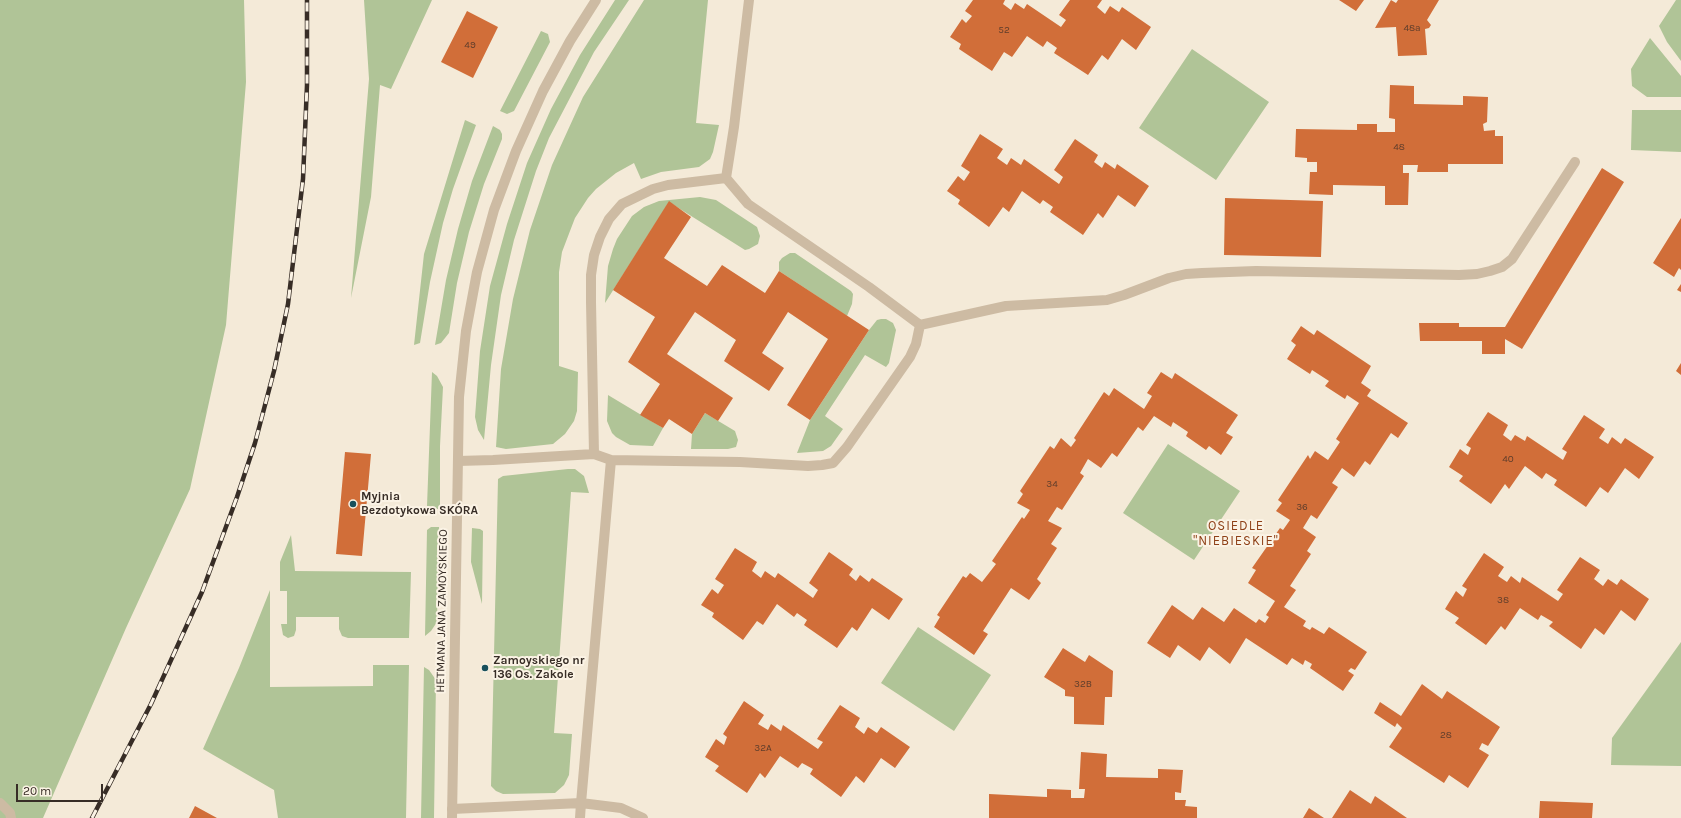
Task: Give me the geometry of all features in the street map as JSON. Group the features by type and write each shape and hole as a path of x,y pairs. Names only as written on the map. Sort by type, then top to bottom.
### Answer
{"street":[{"name":"HETMANA JANA ZAMOYSKIEGO","path":"452,813 459,397 466,331 477,272 494,210 516,151 543,91 570,41 596,0"},
{"path":"749,0 734,127 726,178 748,204 869,287 920,325 1006,306 1107,300 1124,296 1169,278 1186,274 1256,271 1459,275 1477,274 1490,271 1502,267 1512,259 1575,162"},
{"path":"594,454 591,275 594,255 600,237 609,219 622,204 639,195 668,185 726,178"},
{"path":"458,461 594,454 611,460 740,462 808,466 822,466 833,463 847,447 910,357 916,344 920,325"},
{"path":"580,818 611,460"},
{"path":"0,803 10,813 11,818"},
{"path":"452,813 581,804 621,808 643,818"}],"green space":[{"path":"0,0 244,0 246,82 226,325 190,489 126,628 43,818 0,818"},
{"path":"364,0 432,0 391,89 380,85 371,197 351,298 369,79"},
{"path":"615,0 629,0 594,52 549,138 536,171 514,240 501,295 491,365 484,440 478,430 475,417 480,351 490,286 507,224 527,163 551,109 580,55"},
{"path":"644,0 708,0 696,123 719,125 713,152 710,159 699,167 661,172 641,179 634,163 616,173 596,189 588,198 575,218 562,252 559,272 559,366 578,372 577,411 574,421 565,434 553,444 506,449 496,447 501,369 513,299 530,230 552,165 583,97"},
{"path":"1676,0 1681,0 1681,61 1667,42 1659,26"},
{"path":"541,31 548,34 550,42 514,111 507,114 500,111"},
{"path":"1650,38 1681,76 1681,97 1647,97 1632,86 1631,69"},
{"path":"1192,49 1269,102 1216,180 1139,128"},
{"path":"1632,110 1681,110 1681,152 1631,150"},
{"path":"465,120 476,125 453,189 443,223 430,282 420,343 414,345 424,254"},
{"path":"493,126 500,130 502,139 484,184 469,232 457,283 449,333 441,343 435,345 446,280 458,229 472,181"},
{"path":"700,197 716,200 757,227 760,236 758,244 745,250 669,202 605,303 608,266 613,249 617,239 632,216 644,207 659,201"},
{"path":"790,253 795,253 851,291 853,294 852,304 847,316 779,271 779,262"},
{"path":"886,319 893,323 896,330 889,363 886,367 865,355 825,416 843,429 831,446 823,451 797,453 810,420 869,330 877,320"},
{"path":"432,372 437,376 443,387 440,446 440,509 430,509 427,506"},
{"path":"608,395 663,428 653,446 630,445 612,433 607,421"},
{"path":"705,413 735,431 738,440 736,447 728,449 691,449 692,434"},
{"path":"1168,444 1240,491 1194,560 1123,513"},
{"path":"575,469 584,476 589,493 571,492 554,733 572,734 569,775 564,785 555,793 503,794 496,791 491,786 498,479 503,476"},
{"path":"431,527 439,527 437,622 431,631 425,636 427,530"},
{"path":"472,528 483,531 482,604 471,562"},
{"path":"291,535 295,571 411,572 409,638 348,638 342,636 339,629 339,617 296,617 296,630 294,636 288,638 283,635 281,624 287,624 287,591 280,591 280,562"},
{"path":"270,590 270,687 373,686 373,665 409,665 406,818 278,818 274,790 203,749 239,668"},
{"path":"918,627 991,675 954,731 881,683"},
{"path":"1681,642 1681,766 1611,765 1612,738"},
{"path":"424,667 429,670 436,680 434,818 421,818"}],"building":[{"path":"973,0 1005,0 1003,4 1011,10 1015,3 1024,9 1027,4 1061,27 1066,20 1059,15 1070,0 1102,0 1097,7 1105,14 1110,6 1119,12 1122,7 1151,27 1136,50 1122,39 1108,60 1102,55 1088,75 1054,53 1057,48 1047,41 1043,47 1027,36 1012,57 1004,52 992,71 959,49 961,44 950,37 962,19 966,23 972,16 965,11"},
{"path":"1339,0 1364,0 1356,11"},
{"path":"1391,0 1396,3 1398,0 1439,0 1427,20 1431,25 1429,28 1425,29 1427,55 1398,56 1396,27 1375,28"},
{"path":"467,11 498,27 473,78 441,62"},
{"path":"1390,85 1414,86 1414,104 1463,105 1463,96 1488,97 1487,122 1483,124 1484,131 1495,130 1495,136 1503,136 1503,164 1448,164 1448,172 1417,172 1418,165 1403,165 1403,173 1409,173 1408,205 1385,205 1385,186 1333,185 1333,195 1309,194 1310,172 1317,172 1317,162 1307,162 1307,158 1295,157 1296,129 1357,130 1357,124 1377,124 1377,132 1395,132 1395,119 1389,118"},
{"path":"980,134 1003,149 997,158 1007,165 1011,158 1021,165 1024,159 1059,184 1063,177 1054,170 1075,139 1098,155 1094,162 1102,168 1105,162 1115,169 1117,164 1149,186 1135,207 1118,195 1103,218 1098,213 1083,235 1050,212 1053,207 1043,200 1040,204 1022,191 1009,212 1003,207 989,227 958,204 960,200 947,191 958,176 964,181 970,172 961,166"},
{"path":"1602,168 1624,182 1522,349 1505,339 1505,354 1482,354 1482,341 1420,341 1419,323 1459,323 1459,327 1505,327"},
{"path":"1225,198 1323,201 1321,257 1224,255"},
{"path":"669,201 691,217 664,258 707,286 722,265 765,293 779,271 869,330 810,420 787,405 828,339 788,312 762,353 784,368 769,391 724,361 736,340 695,312 667,354 733,398 718,421 705,413 692,434 669,419 663,428 640,415 660,384 628,362 655,317 613,290"},
{"path":"1681,218 1681,270 1679,268 1674,277 1653,263"},
{"path":"1681,284 1681,292 1677,290"},
{"path":"1301,326 1314,335 1317,330 1371,366 1361,383 1371,390 1367,396 1408,423 1398,438 1391,433 1370,465 1365,461 1354,477 1342,468 1332,483 1338,487 1317,519 1311,515 1303,528 1316,537 1307,551 1311,554 1290,586 1296,590 1284,607 1306,621 1303,626 1310,630 1312,627 1324,634 1329,627 1367,652 1355,670 1351,668 1348,671 1354,675 1343,691 1310,668 1312,664 1305,660 1303,665 1292,658 1287,665 1246,638 1230,664 1209,647 1200,661 1178,645 1170,658 1147,643 1172,605 1193,620 1202,607 1224,622 1234,608 1256,623 1259,619 1265,623 1269,617 1266,615 1275,601 1248,583 1256,570 1252,568 1280,528 1283,530 1290,520 1276,511 1282,503 1278,500 1308,455 1310,459 1315,451 1328,460 1340,442 1336,439 1359,403 1347,395 1345,399 1325,386 1329,381 1312,370 1310,374 1287,359 1296,345 1291,341"},
{"path":"1681,363 1681,375 1676,371"},
{"path":"1161,372 1172,379 1175,373 1238,415 1226,433 1233,437 1221,455 1209,446 1206,450 1186,436 1188,432 1173,422 1171,427 1154,416 1143,431 1138,427 1117,457 1112,453 1101,468 1088,459 1080,473 1084,476 1062,510 1057,507 1048,521 1062,528 1051,544 1057,548 1037,579 1041,583 1029,600 1011,588 983,631 988,634 974,655 934,627 940,617 937,615 963,576 966,578 970,573 982,582 996,564 992,561 1022,517 1024,519 1030,510 1017,503 1023,494 1020,491 1050,446 1054,449 1061,438 1071,447 1076,440 1074,438 1104,392 1109,396 1114,388 1144,409 1152,396 1147,393"},
{"path":"1488,412 1508,425 1503,435 1511,441 1515,435 1525,441 1527,436 1563,460 1567,452 1562,449 1584,415 1605,429 1599,438 1608,444 1612,437 1621,444 1625,438 1654,457 1639,479 1625,468 1608,493 1600,487 1586,507 1554,485 1557,480 1546,473 1542,479 1525,466 1509,489 1505,484 1491,504 1459,481 1463,476 1449,467 1460,449 1468,455 1471,448 1466,445"},
{"name":"Myjnia Bezdotykowa SKÓRA","path":"345,452 371,454 362,556 336,554"},
{"path":"735,548 757,562 752,571 761,578 765,571 775,578 778,573 813,598 818,590 809,583 829,552 853,569 849,575 856,581 860,575 869,582 872,578 903,599 889,620 872,608 857,631 852,627 837,648 804,625 807,620 797,613 794,617 777,604 763,625 757,621 743,640 712,617 714,613 701,605 712,589 718,594 724,585 715,579"},
{"path":"1484,553 1504,567 1498,576 1507,582 1511,576 1520,583 1522,577 1558,601 1563,594 1557,590 1580,557 1600,570 1594,579 1603,586 1608,579 1617,585 1621,579 1649,599 1635,621 1621,610 1604,635 1595,628 1581,649 1549,626 1553,622 1541,615 1538,620 1520,608 1505,630 1501,626 1486,645 1455,623 1459,618 1445,609 1456,591 1463,597 1467,589 1462,586"},
{"path":"1063,648 1085,662 1089,655 1113,671 1112,697 1105,697 1104,725 1074,724 1074,697 1065,696 1065,690 1044,677"},
{"path":"1422,684 1442,699 1447,691 1500,727 1488,746 1482,743 1479,749 1489,755 1468,788 1449,775 1444,783 1389,747 1402,728 1397,723 1395,727 1374,713 1380,702 1401,716"},
{"path":"744,701 764,715 758,724 768,730 771,724 781,731 783,725 818,749 823,742 817,739 840,705 860,718 855,727 864,734 868,727 877,733 881,727 910,747 895,768 881,758 864,783 856,776 841,797 810,774 813,769 802,763 798,768 780,756 765,778 760,773 747,793 715,771 719,766 705,757 716,739 724,745 727,737 723,734"},
{"path":"1081,752 1107,754 1106,777 1158,778 1158,769 1183,770 1181,793 1175,792 1175,800 1186,800 1185,806 1197,807 1197,818 989,818 989,794 1047,797 1047,789 1071,790 1071,798 1084,798 1085,789 1079,789"},
{"path":"1350,790 1371,804 1375,796 1407,818 1332,818"},
{"path":"1540,801 1593,803 1592,818 1539,818"},
{"path":"195,806 217,818 189,818"},
{"path":"1309,808 1324,818 1303,818"}],"railway":[{"path":"92,818 151,704 202,592 255,443 274,371 288,304 303,179 307,85 307,0"}],"place":[{"name":"Myjnia Bezdotykowa SKÓRA","path":"353,504"},
{"name":"Zamoyskiego nr 136 Os. Zakole","path":"485,668"}],"district":[{"name":"OSIEDLE \"NIEBIESKIE\"","path":"1236,534"}]}
